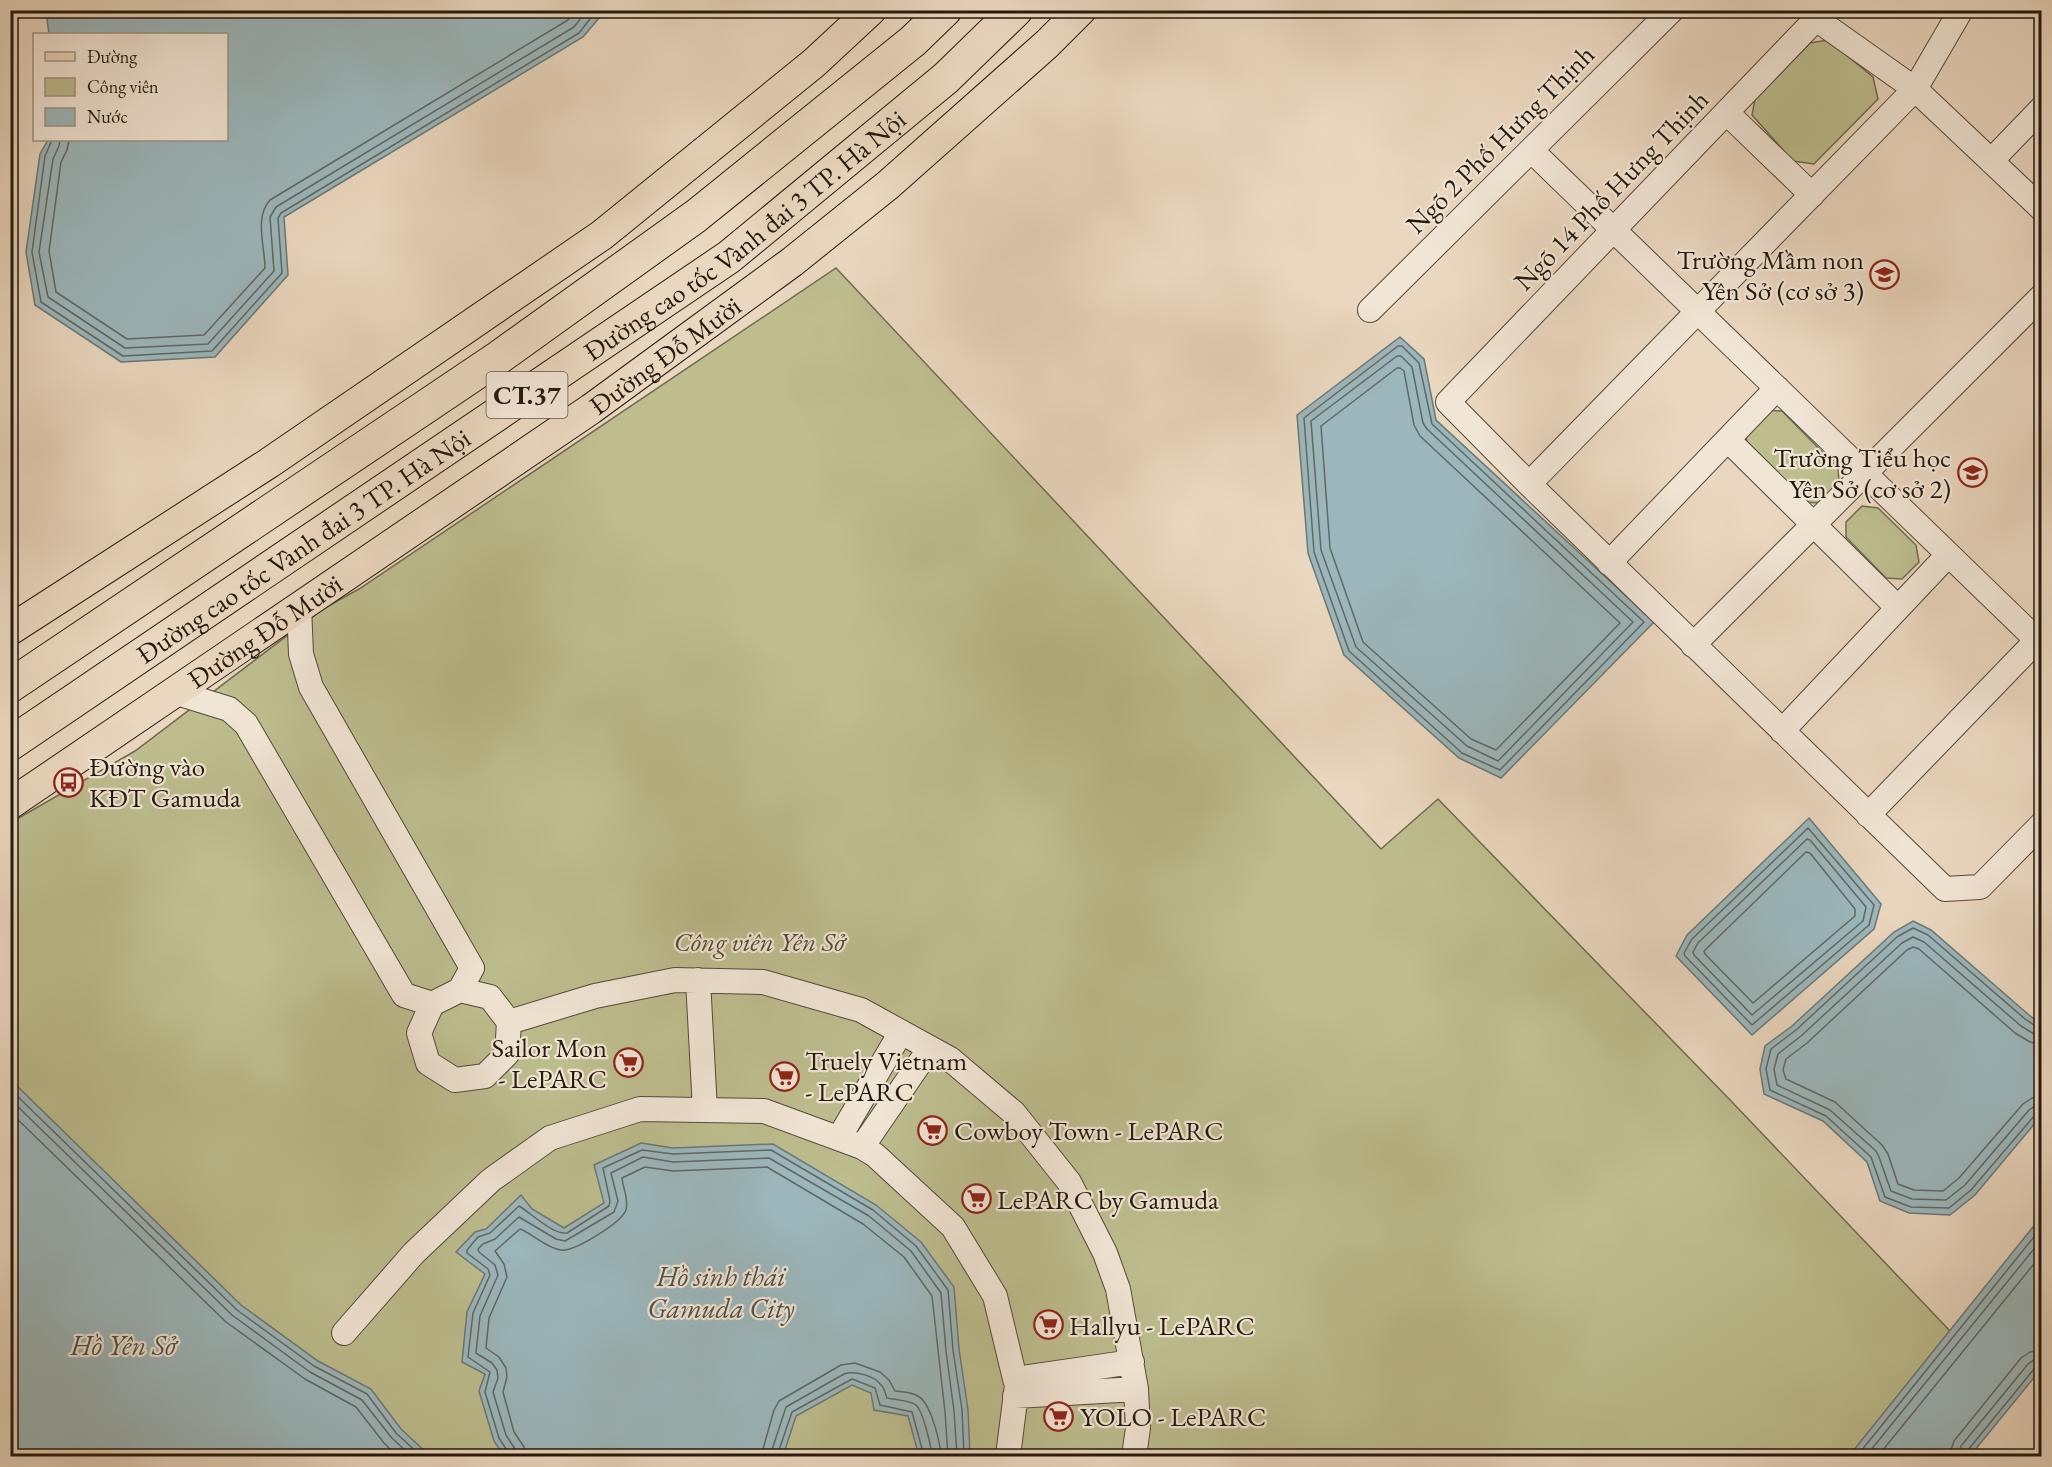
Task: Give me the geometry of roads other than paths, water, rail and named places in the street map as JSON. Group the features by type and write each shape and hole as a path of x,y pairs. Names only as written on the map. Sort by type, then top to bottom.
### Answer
{"highway":[{"name":"Đường cao tốc Vành đai 3 TP. Hà Nội","path":"10,686 498,358 696,216 913,41 945,10"},
{"name":"Đường cao tốc Vành đai 3 TP. Hà Nội","path":"10,744 729,257 946,78 1016,10"}],"main road":[{"path":"10,630 269,463 602,236 814,63 871,10"},
{"name":"Đường Đỗ Mười","path":"10,804 591,409 792,262 888,185 1047,44 1081,10"}],"street":[{"name":"Ngõ 2 Phố Hưng Thịnh","path":"1370,310 1672,10"},
{"path":"1961,10 1915,89 1529,484 1945,889 1980,888 2042,824"},
{"name":"Ngõ 14 Phố Hưng Thịnh","path":"1529,484 1448,402 1816,19 1915,89"},
{"path":"1915,89 2042,209"},
{"path":"1991,161 2042,108"},
{"path":"1727,113 1812,195"},
{"path":"1531,150 1948,555 2040,640 1868,816"},
{"path":"1694,645 2042,296"},
{"path":"1609,563 1777,388"},
{"path":"1728,440 1898,608"},
{"path":"1782,731 1948,555"},
{"path":"299,607 301,654 310,687 472,968 460,990 432,1004 419,1033 428,1063 454,1080 485,1076 507,1053 509,1022 490,997 460,990"},
{"path":"174,692 229,709 246,724 404,994 432,1004"},
{"path":"509,1022 595,996 675,980 763,982 861,1010 950,1059 1014,1113 1069,1182 1105,1253 1118,1289 1136,1389 1138,1428 1134,1456"},
{"path":"704,980 710,1110"},
{"path":"839,1138 901,1032"},
{"path":"862,1147 930,1048"},
{"path":"344,1333 431,1236 491,1180 550,1138 640,1108 765,1112 862,1147 875,1155 953,1227 995,1296 1015,1387 1008,1456"},
{"path":"1015,1387 1132,1362"},
{"path":"1015,1387 1136,1389"}],"water":[{"path":"46,10 605,11 583,37 284,217 288,275 215,357 121,362 35,305 26,252 40,154 47,141 228,141 228,33 49,33"},
{"path":"1400,337 1424,359 1436,420 1654,622 1501,778 1459,758 1344,655 1308,553 1297,415"},
{"path":"1809,818 1881,904 1874,929 1752,1035 1676,956 1687,935"},
{"path":"1913,921 1931,930 2041,1024 2041,1116 1975,1195 1950,1215 1909,1213 1880,1201 1867,1162 1823,1121 1764,1094 1760,1069 1765,1046 1792,1026 1894,932"},
{"name":"Hồ Yên Sở","path":"11,1080 241,1305 318,1361 371,1389 401,1429 430,1456 11,1456"},
{"name":"Hồ sinh thái Gamuda City","path":"641,1143 673,1148 773,1144 876,1205 921,1242 954,1287 959,1349 968,1410 970,1456 919,1456 908,1416 874,1410 871,1393 852,1385 796,1416 783,1456 504,1456 494,1441 479,1391 485,1374 462,1362 467,1312 485,1274 456,1252 475,1232 486,1229 521,1195 532,1209 564,1228 604,1203 594,1165"},
{"path":"2041,1217 2041,1369 1970,1456 1849,1456"}],"place":[{"name":"Trường Mầm non Yên Sở (cơ sở 3)","path":"1885,275"},
{"name":"Trường Tiểu học Yên Sở (cơ sở 2)","path":"1972,473"},
{"name":"Đường vào KĐT Gamuda","path":"68,782"},
{"name":"Sailor Mon - LePARC","path":"628,1063"},
{"name":"Truely Vietnam - LePARC","path":"784,1076"},
{"name":"Cowboy Town - LePARC","path":"933,1130"},
{"name":"LePARC by Gamuda","path":"976,1199"},
{"name":"Hallyu - LePARC","path":"1048,1325"},
{"name":"YOLO - LePARC","path":"1059,1416"}],"park label":[{"name":"Công viên Yên Sở","path":"760,941"}]}
